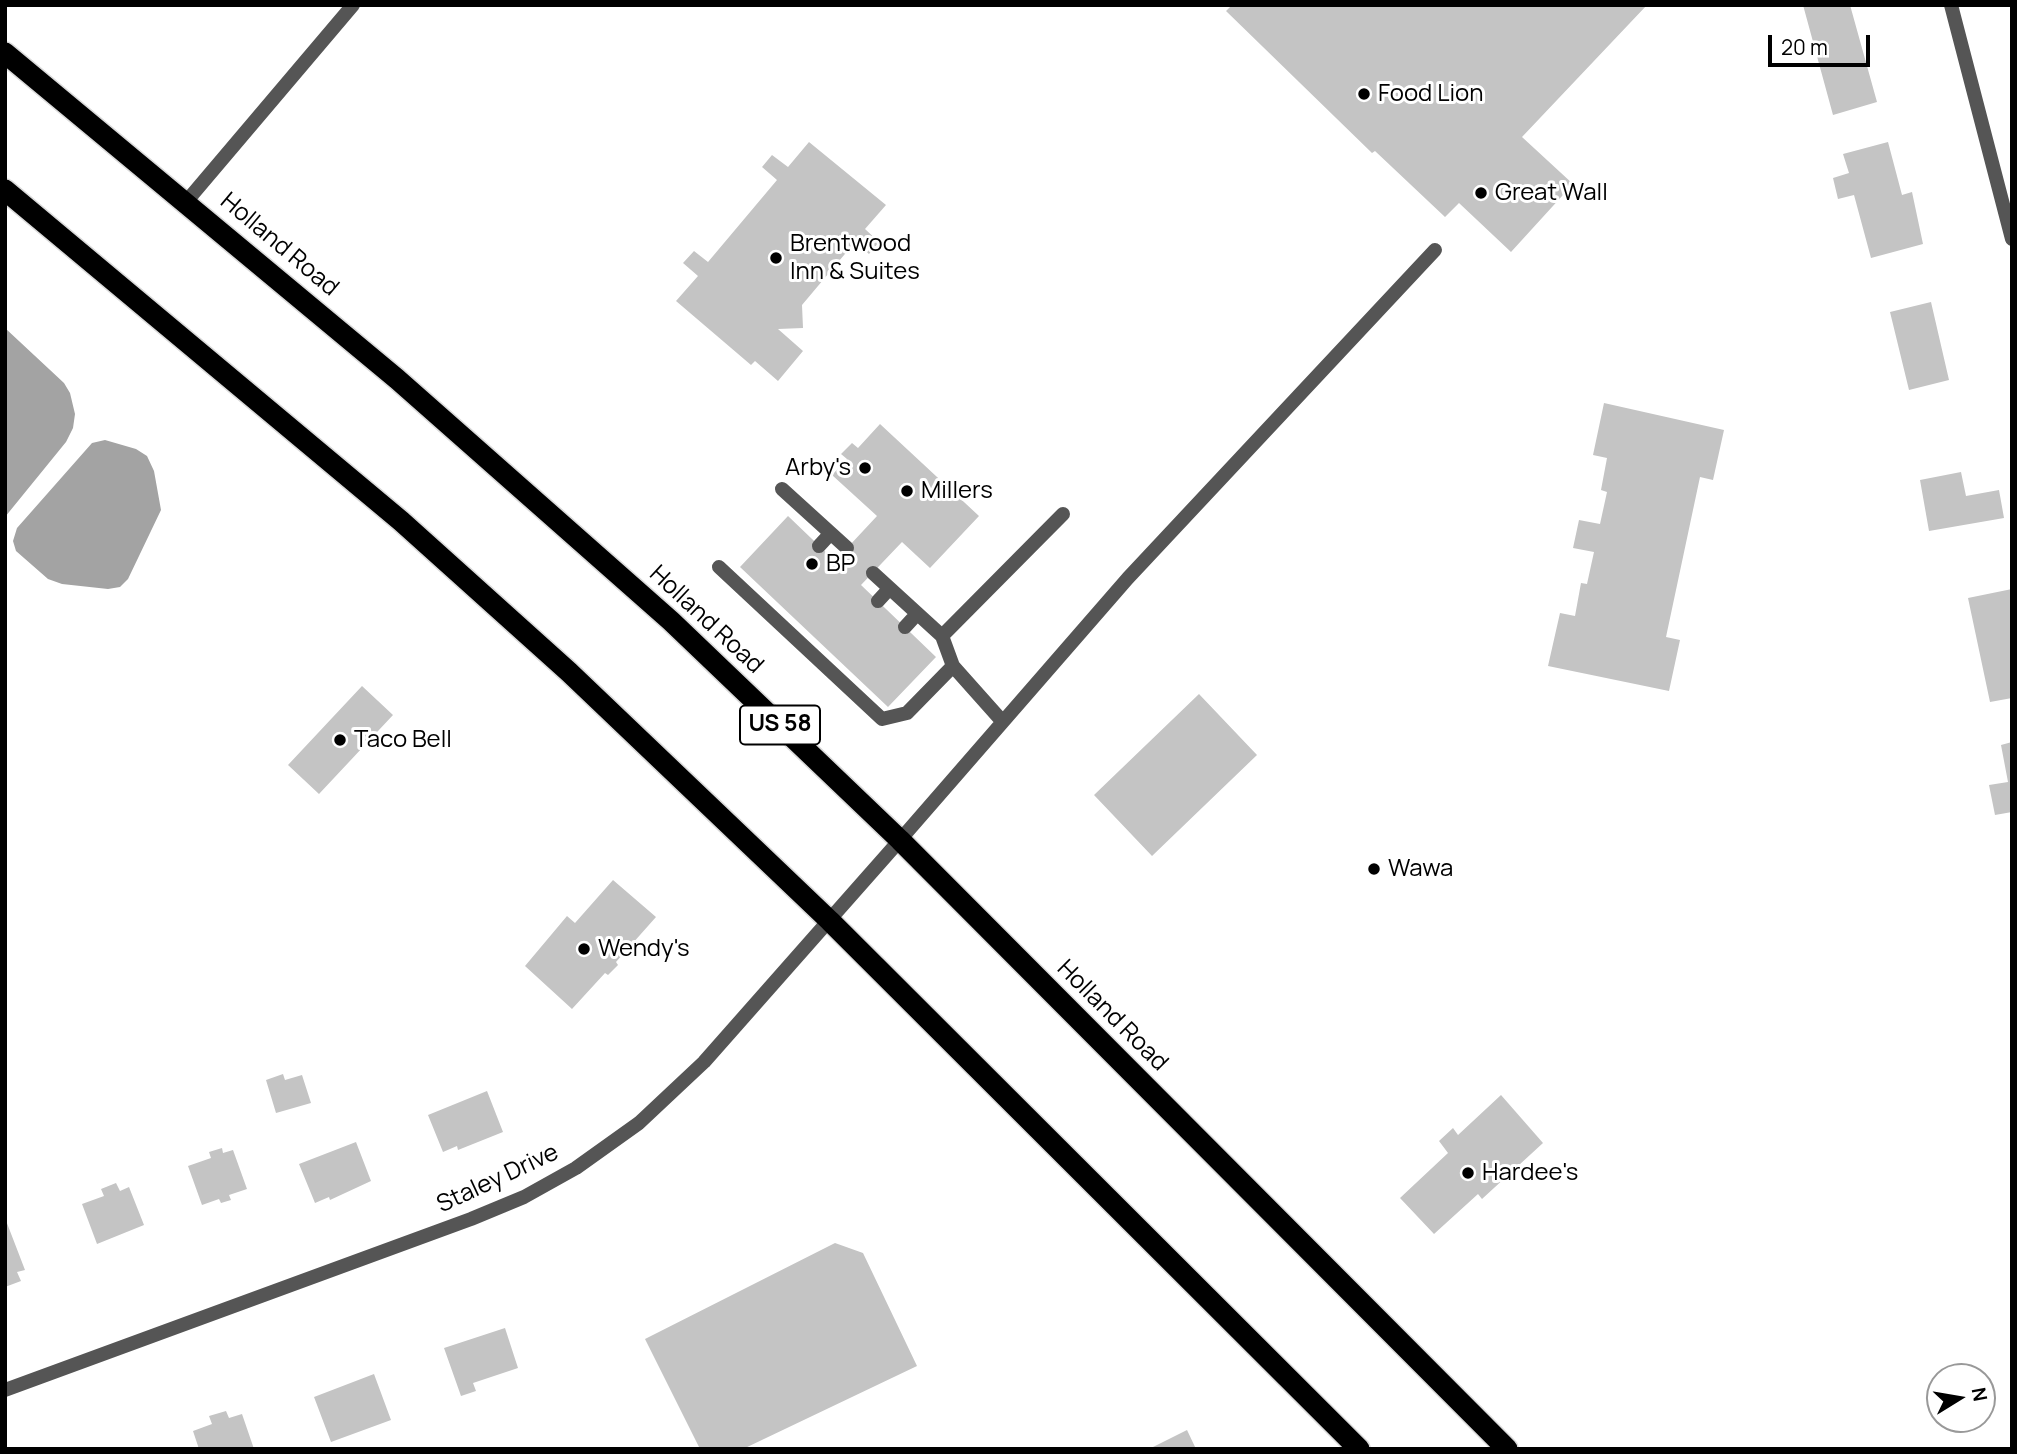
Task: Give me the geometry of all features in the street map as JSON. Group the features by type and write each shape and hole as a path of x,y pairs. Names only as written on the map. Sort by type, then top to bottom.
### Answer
{"highway":[{"name":"Holland Road","path":"5,53 397,379 661,612 900,840 1507,1449"},
{"path":"5,190 401,521 569,672 830,921 1359,1449"}],"street":[{"path":"186,202 353,5"},
{"path":"1951,5 2012,239"},
{"name":"Staley Drive","path":"5,1390 471,1219 552,1182 618,1139 670,1096 830,921 1128,578 1434,250"},
{"path":"782,489 847,548"},
{"path":"942,636 1062,514"},
{"path":"818,545 830,534"},
{"path":"719,567 765,600 852,683 882,719 907,713 953,666"},
{"path":"873,573 942,636 953,666 1002,721"},
{"path":"878,601 890,589"},
{"path":"905,627 917,614"}],"shaded area":[{"path":"5,328 64,383 70,393 75,414 73,428 66,442 5,517"},
{"path":"105,440 136,449 147,456 154,471 161,510 128,579 120,587 108,589 62,584 48,579 16,551 13,541 17,528 92,443"}],"building":[{"path":"1232,5 1647,5 1522,137 1573,184 1511,252 1459,203 1445,217 1375,151 1372,153 1226,11"},
{"path":"1803,5 1850,5 1877,102 1833,115"},
{"name":"Brentwood Inn & Suites","path":"809,142 886,205 865,229 879,242 869,254 855,242 802,305 803,328 778,329 803,351 778,381 755,361 751,365 676,301 698,276 683,263 694,251 708,262 777,180 762,167 772,155 788,167"},
{"path":"1888,142 1902,195 1912,192 1923,244 1871,258 1854,195 1838,199 1833,178 1849,173 1843,154"},
{"path":"1931,302 1949,380 1909,390 1890,312"},
{"path":"1604,403 1724,430 1713,480 1700,477 1666,637 1680,640 1669,691 1548,666 1560,613 1575,616 1581,583 1587,584 1594,552 1573,548 1579,520 1600,524 1607,492 1601,490 1607,458 1593,455"},
{"name":"BP","path":"880,424 979,516 930,568 902,542 861,585 936,657 888,707 740,567 788,516 835,561 877,516 832,475 847,459 841,454 852,443 858,448"},
{"path":"1961,472 1966,496 1999,490 2004,518 1929,531 1920,480"},
{"path":"2012,589 2012,698 1990,702 1968,598"},
{"name":"Taco Bell","path":"362,686 393,715 319,794 288,765"},
{"path":"1199,694 1257,755 1152,856 1094,795"},
{"path":"2012,742 2012,812 1995,815 1989,785 2008,782 2001,745"},
{"name":"Wendy's","path":"613,880 656,917 616,962 618,965 608,975 605,973 572,1009 525,966 567,916 575,923"},
{"path":"283,1074 285,1080 302,1075 311,1103 276,1113 266,1080"},
{"path":"487,1091 503,1132 458,1150 457,1146 443,1152 428,1115"},
{"name":"Hardee's","path":"1501,1095 1543,1143 1482,1199 1478,1194 1434,1234 1400,1198 1448,1153 1439,1141 1453,1128 1458,1135"},
{"path":"356,1142 371,1181 330,1200 329,1197 315,1203 299,1164"},
{"path":"222,1148 223,1153 233,1150 247,1189 229,1195 231,1200 221,1203 219,1199 202,1205 188,1166 211,1158 209,1152"},
{"path":"116,1183 120,1191 129,1187 144,1225 97,1244 82,1204 104,1196 101,1189"},
{"path":"5,1218 25,1270 17,1272 21,1281 5,1287"},
{"path":"835,1243 863,1253 917,1366 743,1449 700,1449 645,1339"},
{"path":"505,1328 518,1368 473,1383 476,1391 461,1396 444,1348"},
{"path":"374,1374 391,1420 331,1442 314,1397"},
{"path":"226,1411 229,1418 242,1414 254,1449 199,1449 193,1431 212,1424 209,1416"},
{"path":"1187,1430 1196,1449 1149,1449"}],"place":[{"name":"Food Lion","path":"1364,94"},
{"name":"Great Wall","path":"1481,193"},
{"name":"Brentwood Inn & Suites","path":"776,258"},
{"name":"Arby's","path":"865,468"},
{"name":"Millers","path":"907,491"},
{"name":"BP","path":"812,564"},
{"name":"Taco Bell","path":"340,740"},
{"name":"Wawa","path":"1374,869"},
{"name":"Wendy's","path":"584,949"},
{"name":"Hardee's","path":"1468,1173"}]}
